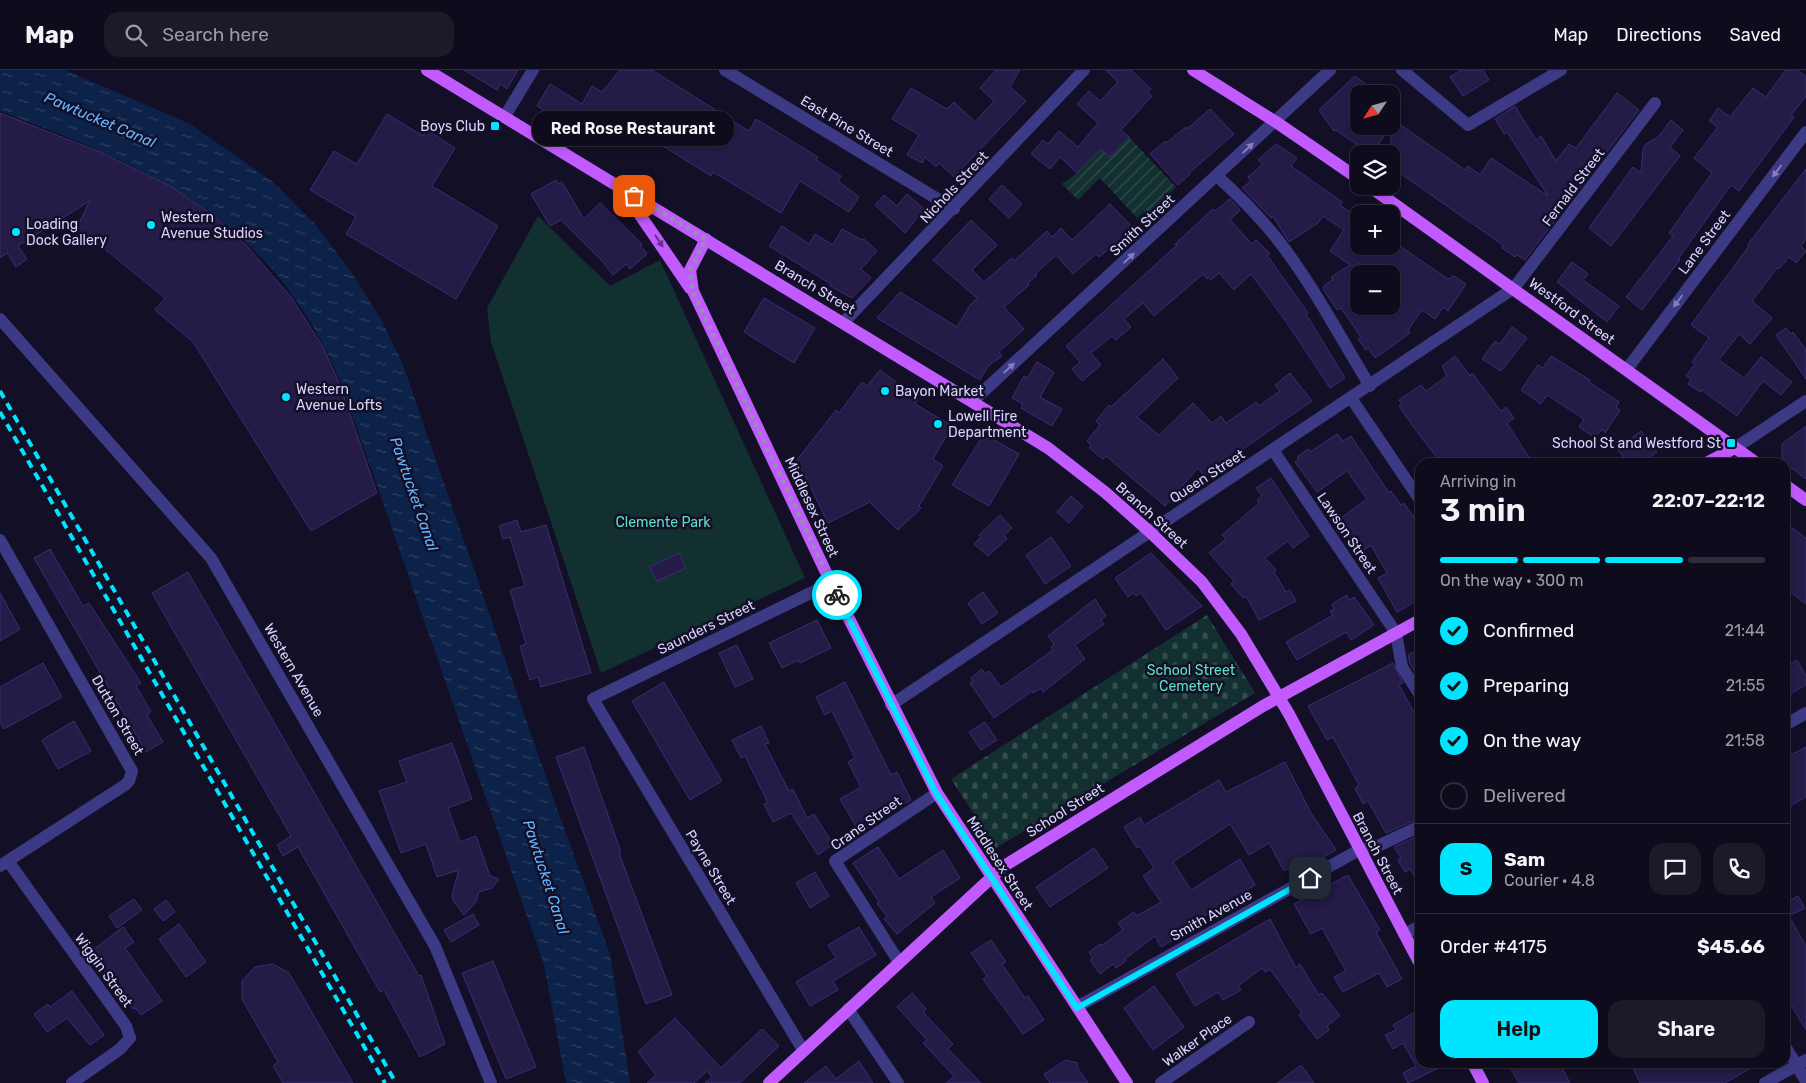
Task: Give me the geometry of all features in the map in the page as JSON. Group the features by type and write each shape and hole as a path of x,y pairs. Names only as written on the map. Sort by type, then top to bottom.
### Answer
{"main road":[{"path":"427,70 706,239"},
{"path":"1193,70 1276,122 1350,173"},
{"path":"620,187 693,292"},
{"name":"Westford Street","path":"1382,195 1749,458"},
{"name":"Branch Street","path":"706,239 1048,448 1106,493 1202,582 1241,634 1279,698 1415,955"},
{"name":"Middlesex Street","path":"706,239 690,270 693,292 891,705 936,793 1127,1083"},
{"path":"1716,458 1735,448"},
{"path":"1790,489 1806,500"},
{"name":"School Street","path":"769,1083 992,877 1020,856 1279,698 1415,623"},
{"path":"1475,1068 1483,1083"}],"street":[{"path":"504,116 533,70"},
{"name":"East Pine Street","path":"725,70 954,208"},
{"name":"Nichols Street","path":"844,322 1084,70"},
{"name":"Smith Street","path":"973,401 1330,70"},
{"path":"1402,70 1468,125 1561,70"},
{"name":"Fernald Street","path":"1514,288 1656,103"},
{"name":"Lane Street","path":"1626,369 1806,132"},
{"path":"1217,176 1243,200 1278,239 1305,279 1370,386"},
{"name":"Queen Street","path":"891,705 1514,288"},
{"name":"Western Avenue","path":"0,319 211,558 435,946 491,1083"},
{"path":"1351,398 1415,493"},
{"path":"1735,448 1806,401"},
{"name":"Lawson Street","path":"1273,450 1396,633"},
{"name":"Dutton Street","path":"0,540 132,771 129,781 125,785 4,863"},
{"name":"Saunders Street","path":"593,699 831,583"},
{"path":"1396,633 1402,667 1415,687"},
{"name":"Payne Street","path":"593,699 803,1050"},
{"path":"1790,722 1806,713"},
{"name":"Crane Street","path":"899,962 835,861 936,793"},
{"name":"Smith Avenue","path":"1077,1008 1360,850 1380,845 1415,828"},
{"name":"Wiggin Street","path":"4,863 126,1026 130,1038 120,1049 72,1083"},
{"path":"1404,934 1415,928"},
{"path":"848,1008 898,1083"},
{"name":"Walker Place","path":"1161,1083 1249,1022"},
{"path":"1790,1051 1801,1063 1806,1081"},
{"path":"1765,1083 1801,1063"}],"green space":[{"path":"1129,137 1176,187 1147,215 1144,212 1137,218 1100,178 1078,200 1062,184 1077,173 1101,149 1110,157"},
{"name":"Clemente Park","path":"538,216 610,286 660,260 805,578 601,673 491,342 487,308"},
{"name":"School Street Cemetery","path":"1207,615 1255,693 996,848 951,779"}],"water":[{"name":"Pawtucket Canal","path":"0,70 65,70 190,124 272,181 314,223 350,270 381,319 403,365 555,803 610,954 630,1083 566,1083 544,965 341,382 309,320 275,273 243,240 208,211 170,186 129,165 0,111"}],"building":[{"path":"464,70 518,70 507,89 500,84 497,90"},
{"path":"620,70 652,70 749,131 756,119 818,157 816,160 841,176 838,181 859,197 849,212 800,181 781,213 713,172 711,176 615,116 606,133 594,126 593,129 570,117 566,124 537,106 550,84 582,104 592,86 602,92"},
{"path":"996,70 1020,70 1010,87 1026,101 954,177 939,163 936,167 925,157 922,163 907,155 919,135 892,119 911,88 947,109 954,102 975,122 994,101 980,88"},
{"path":"1106,70 1131,70 1151,89 1147,92 1152,96 1121,130 1129,137 1110,157 1101,149 1077,173 1060,157 1050,169 1031,154 1043,140 1048,144 1059,131 1078,147 1098,123 1077,104 1089,91 1100,101 1118,82"},
{"path":"1461,70 1483,70 1489,80 1463,96 1450,77"},
{"path":"1786,70 1797,70 1806,77 1806,96 1791,115 1794,117 1739,191 1731,185 1678,259 1680,260 1642,310 1626,297 1673,236 1669,233 1712,173 1694,158 1718,127 1709,121 1718,108 1730,117 1753,88 1766,97"},
{"path":"1355,76 1367,85 1350,85 1350,135 1385,135 1378,145 1357,145 1336,130 1334,131 1319,110"},
{"path":"1617,93 1639,110 1525,260 1517,255 1515,257 1502,248 1503,245 1400,173 1400,145 1391,145 1391,135 1400,135 1400,124 1465,170 1468,166 1480,175 1491,158 1548,196 1507,132 1504,134 1495,119 1515,106 1536,140 1541,136 1556,161 1569,144 1576,148"},
{"path":"1210,109 1234,134 1178,185 1150,154 1165,141 1166,143 1186,127 1187,129"},
{"path":"0,113 100,152 172,187 215,217 246,245 291,297 323,347 340,385 377,493 311,531 193,342 155,310 165,298 90,237 88,238 75,231 90,201 18,246 27,259 16,267 7,253 0,258"},
{"path":"387,114 423,136 427,130 455,148 432,186 498,226 456,299 346,234 356,217 310,190 334,151 357,164"},
{"path":"1671,120 1683,130 1670,147 1680,156 1611,246 1589,228 1633,167 1641,173 1643,149 1646,144 1658,137"},
{"path":"1276,144 1297,158 1291,166 1342,202 1340,205 1350,212 1350,255 1400,255 1400,246 1448,279 1454,276 1466,284 1448,311 1443,307 1435,319 1422,310 1408,330 1410,333 1375,358 1358,339 1361,337 1341,308 1337,310 1323,289 1333,279 1331,277 1350,265 1330,251 1344,230 1323,216 1318,223 1289,242 1273,216 1271,218 1242,188 1251,181 1248,177 1263,164 1258,160"},
{"path":"1806,169 1806,239 1801,246 1806,251 1796,263 1789,257 1779,269 1777,268 1752,301 1772,318 1750,344 1739,334 1719,360 1744,378 1761,357 1792,382 1781,395 1763,381 1737,416 1702,390 1700,392 1688,384 1691,379 1686,376 1695,364 1692,362 1709,338 1691,325 1749,246 1748,244"},
{"path":"556,180 558,184 562,182 584,219 600,203 642,244 640,245 647,254 630,269 626,264 613,275 603,262 561,220 550,226 531,194"},
{"path":"1002,185 1022,204 1009,218 989,199"},
{"path":"907,194 924,209 905,233 875,205 884,195 897,206"},
{"path":"1230,199 1240,210 1230,220 1252,244 1256,240 1270,254 1267,255 1308,313 1306,314 1345,378 1330,388 1287,323 1251,274 1234,290 1219,273 1211,280 1209,277 1207,279 1203,274 1154,316 1143,303 1124,319 1131,327 1116,340 1112,336 1091,353 1101,365 1082,381 1072,369 1080,362 1066,346 1177,245 1175,244 1213,209 1215,211"},
{"path":"1110,204 1134,229 1099,257 1096,254 1073,274 1056,255 1035,274 1037,275 1028,283 1029,285 1004,307 1024,329 999,352 1002,356 988,366 980,380 877,318 900,292 957,327 970,305 977,298 933,260 971,220 997,245 972,270 984,282 1012,258 1014,261 1047,231 1052,237 1061,228 1072,240"},
{"path":"782,226 809,244 815,234 833,245 842,229 862,240 864,239 877,251 861,269 871,278 852,298 830,286 831,284 769,246"},
{"path":"1572,262 1588,274 1583,280 1619,306 1607,322 1557,282"},
{"path":"764,298 815,328 794,363 744,332"},
{"path":"1512,327 1527,338 1501,371 1482,359 1495,341 1500,344"},
{"path":"1786,328 1791,334 1793,332 1806,350 1806,379 1776,335"},
{"path":"1455,356 1470,376 1472,373 1501,411 1506,407 1514,418 1507,423 1529,458 1437,458 1399,406 1402,404 1399,400 1421,385 1426,391 1447,376 1442,366"},
{"path":"1551,356 1590,380 1589,382 1619,402 1616,407 1620,410 1605,433 1602,429 1595,438 1579,427 1584,419 1547,395 1541,404 1521,390 1538,365 1543,368"},
{"path":"1163,359 1178,378 1137,417 1159,435 1193,403 1212,423 1221,416 1226,423 1256,402 1259,406 1280,391 1275,385 1290,373 1312,401 1204,476 1198,468 1165,506 1106,456 1103,459 1089,448 1091,445 1087,441 1100,425 1096,421 1109,405 1111,407"},
{"path":"1037,362 1054,372 1040,397 1062,409 1052,426 1021,408 1023,404 1012,398 1024,376 1027,378"},
{"path":"880,370 918,399 915,404 952,426 933,459 943,466 919,506 921,508 898,530 870,502 828,523 797,460 836,410 839,413 862,382 867,386"},
{"path":"1806,426 1806,479 1790,467 1790,458 1782,458 1782,444"},
{"path":"1641,431 1657,452 1649,458 1625,458 1617,449"},
{"path":"984,434 1019,454 989,506 952,485"},
{"path":"1337,434 1343,441 1351,436 1389,493 1391,491 1401,505 1404,503 1415,519 1415,602 1397,612 1378,578 1387,573 1371,545 1360,553 1337,521 1367,499 1347,471 1317,492 1295,462 1299,460 1297,457 1308,449 1310,452"},
{"path":"1271,478 1309,536 1293,548 1288,541 1265,558 1276,570 1274,572 1286,592 1290,590 1296,601 1259,620 1246,596 1243,598 1231,584 1234,581 1209,553 1226,539 1222,535 1259,503 1257,500 1262,496 1256,488"},
{"path":"1071,496 1083,506 1069,523 1057,512"},
{"path":"1000,515 1012,528 1004,535 1007,539 988,556 974,544 981,537 979,535"},
{"path":"517,520 521,532 546,525 591,673 541,687 538,677 530,680 520,646 526,644 510,590 525,586 510,537 503,539 499,526"},
{"path":"1790,527 1806,538 1806,604 1790,592"},
{"path":"1051,537 1071,566 1045,584 1026,555"},
{"path":"50,549 83,606 89,603 141,683 136,686 151,712 147,715 163,742 146,752 34,558"},
{"path":"679,553 686,568 657,581 650,567"},
{"path":"1151,553 1202,606 1166,630 1141,593 1136,596 1133,593 1128,597 1115,578"},
{"path":"188,572 419,976 421,975 445,1044 420,1057 384,990 380,992 298,847 283,856 277,845 291,836 152,593"},
{"path":"983,592 998,613 982,624 968,603"},
{"path":"0,593 20,629 0,641"},
{"path":"1347,595 1349,600 1354,597 1374,625 1351,640 1346,632 1297,660 1286,642 1333,615 1330,611 1334,609 1332,604"},
{"path":"1095,599 1106,616 1101,620 1104,624 1075,645 1085,659 1043,692 1041,688 1033,693 1032,691 994,718 970,683 973,681 971,678 982,669 985,674 989,671 1001,687 1053,650 1051,647 1054,644 1048,636"},
{"path":"817,620 831,648 800,663 799,660 782,668 769,643"},
{"path":"737,645 753,679 735,687 719,653"},
{"path":"1415,651 1415,672 1410,664 1408,655"},
{"path":"1797,660 1806,676 1806,685 1790,694 1790,664"},
{"path":"43,663 62,697 4,729 0,722 0,687"},
{"path":"1393,663 1403,683 1399,685 1415,714 1415,820 1386,833 1368,801 1363,804 1355,788 1359,785 1333,737 1327,740 1308,706"},
{"path":"664,682 722,781 690,800 632,701"},
{"path":"845,682 891,775 897,772 911,800 874,819 876,823 860,833 840,799 861,787 848,762 855,758 832,711 825,715 816,697"},
{"path":"74,721 91,751 58,769 42,740"},
{"path":"985,722 997,740 981,750 969,732"},
{"path":"761,726 769,743 765,744 789,791 793,789 807,818 814,814 833,844 818,855 791,813 773,822 764,804 768,803 745,756 741,758 732,740"},
{"path":"452,743 472,799 448,808 460,842 476,836 490,876 499,879 492,888 479,892 476,902 464,915 453,900 452,895 459,870 437,877 426,844 401,853 379,791 407,782 399,761"},
{"path":"584,747 621,852 619,853 672,995 646,1004 556,757"},
{"path":"1806,747 1806,797 1790,806 1790,755"},
{"path":"1285,762 1311,813 1336,850 1306,867 1305,864 1291,871 1289,868 1284,871 1269,843 1249,855 1230,824 1173,862 1191,890 1240,859 1255,885 1204,916 1207,920 1161,947 1155,936 1116,968 1113,964 1100,974 1090,960 1093,958 1089,952 1123,930 1118,923 1134,912 1137,916 1161,902 1143,876 1154,868 1140,846 1137,848 1124,827 1140,817 1144,825 1219,780 1226,792"},
{"path":"1415,837 1415,878 1410,869 1405,872 1398,860 1401,858 1394,847"},
{"path":"878,847 899,879 943,850 960,878 931,897 935,903 897,934 884,919 887,916 877,904 879,902 853,863"},
{"path":"1094,848 1108,868 1050,907 1036,887"},
{"path":"815,872 829,896 810,908 796,883"},
{"path":"1348,875 1380,930 1376,932 1402,979 1387,987 1379,973 1343,992 1334,977 1346,971 1322,928 1311,934 1294,904"},
{"path":"1798,896 1805,908 1790,916 1790,900"},
{"path":"134,899 142,910 117,928 109,916"},
{"path":"166,900 175,912 163,921 154,909"},
{"path":"473,914 479,925 451,942 444,930"},
{"path":"1790,918 1806,946 1806,1030 1790,1003"},
{"path":"1270,919 1296,968 1300,964 1319,995 1322,993 1340,1016 1327,1026 1329,1030 1317,1039 1299,1015 1302,1013 1270,969 1265,972 1262,968 1238,986 1241,990 1223,1000 1218,992 1195,1006 1176,974"},
{"path":"179,924 206,962 186,977 159,939"},
{"path":"123,927 134,942 125,948 162,1001 141,1015 135,1008 133,1009 90,952"},
{"path":"859,927 876,955 833,981 838,990 810,1006 796,982 836,958 828,945"},
{"path":"991,940 1006,962 1002,964 1025,998 1028,996 1044,1020 1023,1034 983,979 987,976 971,953"},
{"path":"493,961 536,1067 506,1079 462,973"},
{"path":"273,964 289,973 353,1083 283,1083 273,1066 278,1062 242,999 242,981 255,967"},
{"path":"1154,986 1184,1027 1153,1050 1124,1008"},
{"path":"72,991 104,1035 90,1045 67,1018 47,1032 34,1014 48,1004 50,1007"},
{"path":"912,993 926,1009 923,1012 953,1044 948,1049 981,1083 946,1083 954,1076 923,1043 927,1040 897,1007"},
{"path":"1415,1012 1415,1064 1403,1043 1393,1049 1385,1035 1396,1030 1393,1025"},
{"path":"675,1018 721,1068 762,1029 779,1046 740,1083 705,1083 712,1077 707,1071 694,1083 647,1083 656,1075 638,1052"},
{"path":"1066,1060 1078,1063 1077,1067 1088,1083 1050,1083 1044,1074"},
{"path":"859,1061 873,1083 804,1083 826,1066 836,1079"},
{"path":"1301,1065 1314,1083 1277,1083"},
{"path":"1415,1067 1439,1068 1408,1083 1403,1073"},
{"path":"1510,1068 1562,1068 1570,1083 1519,1083"},
{"path":"1633,1068 1751,1068 1725,1083 1640,1083"}],"railway":[{"path":"0,391 396,1083"},
{"path":"0,412 385,1083"}],"way so far":[{"path":"634,196 706,239 690,270 693,292 837,595"}],"place":[{"name":"Boys Club","path":"495,126"},
{"name":"Red Rose Restaurant","path":"634,196"},
{"name":"Western Avenue Studios","path":"151,225"},
{"name":"Loading Dock Gallery","path":"16,232"},
{"name":"Bayon Market","path":"885,391"},
{"name":"Western Avenue Lofts","path":"286,397"},
{"name":"Lowell Fire Department","path":"938,424"},
{"name":"School St and Westford St","path":"1731,443"}],"route":[{"path":"837,595 936,793 1077,1008 1310,878"}]}
